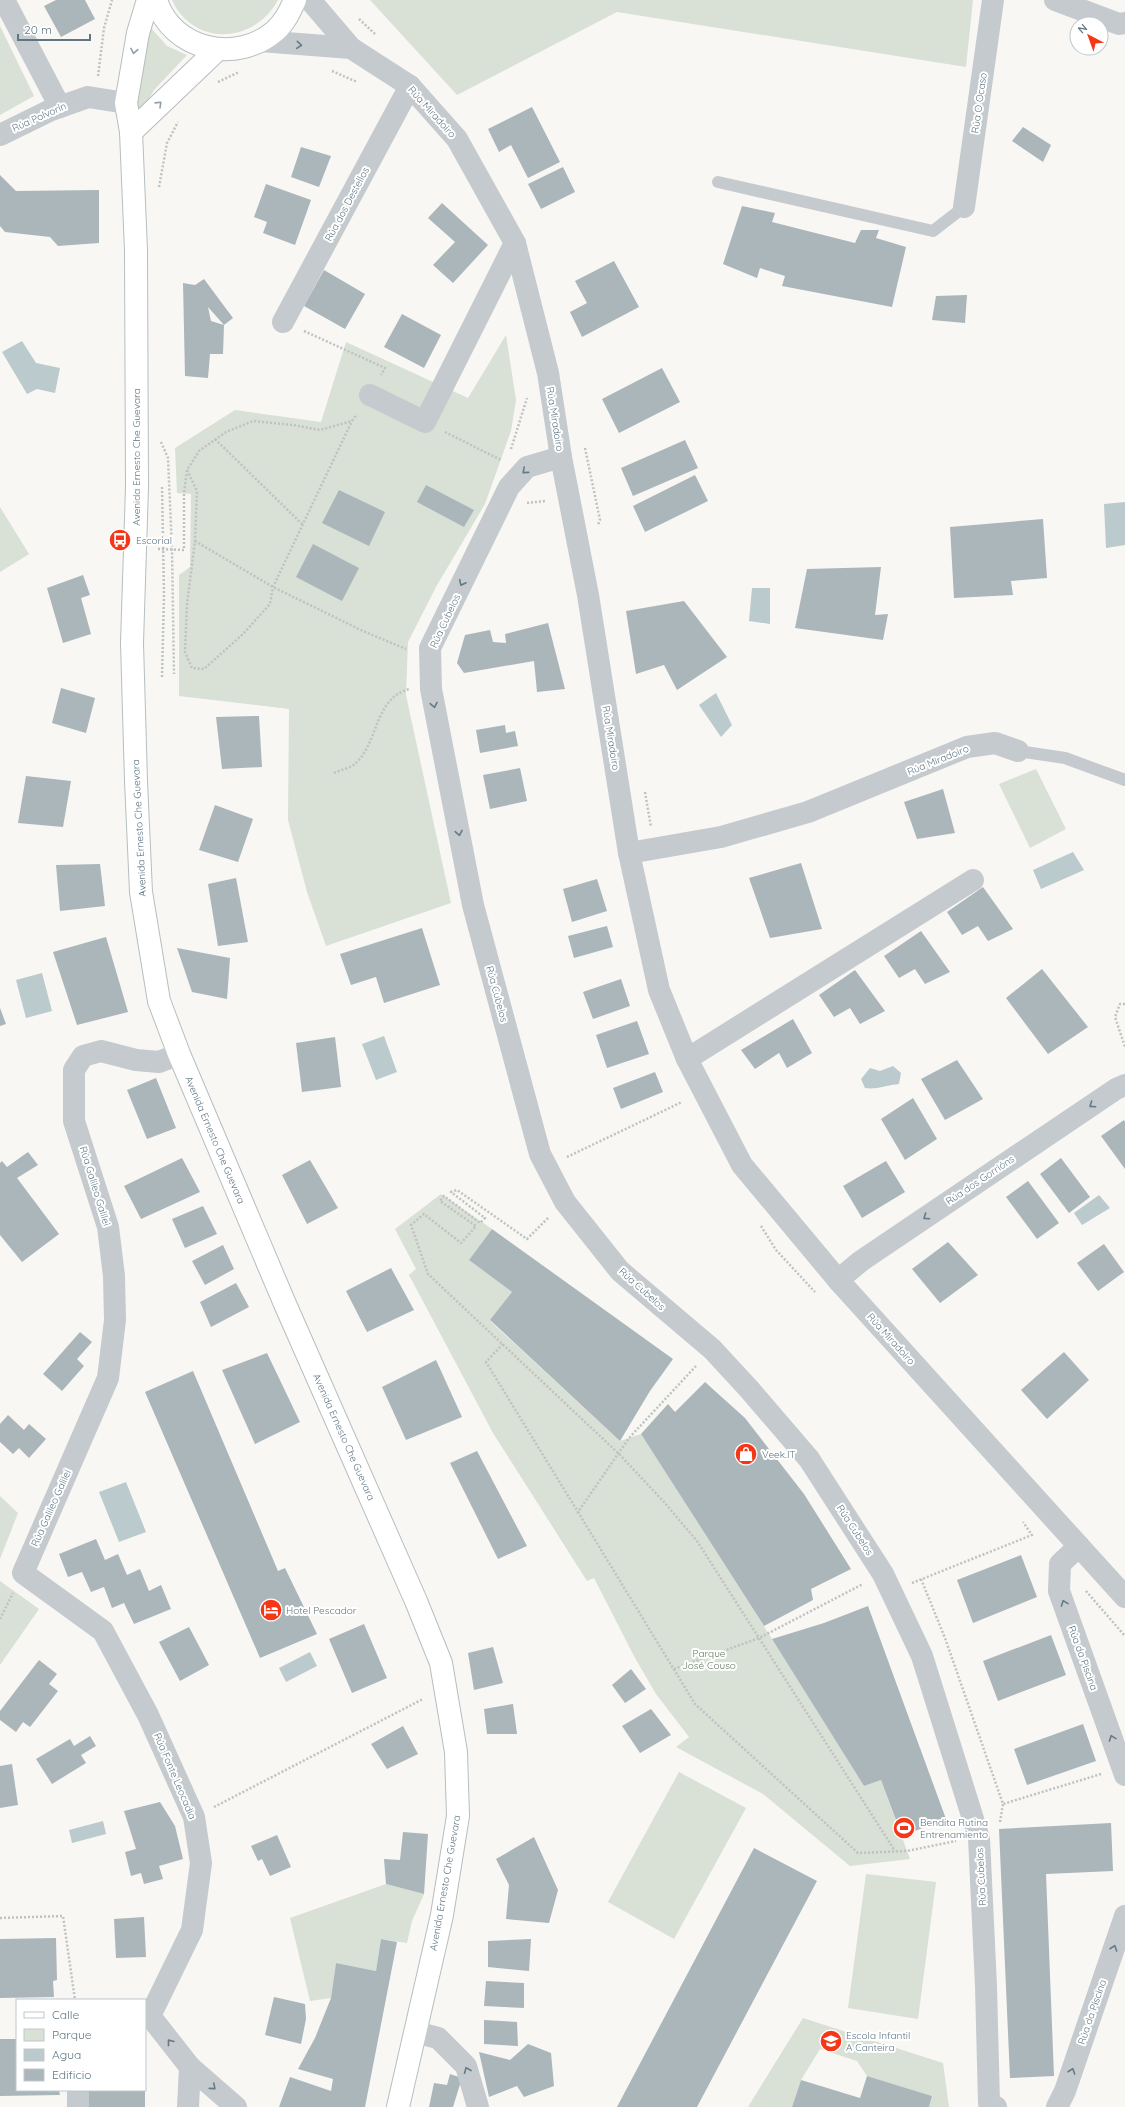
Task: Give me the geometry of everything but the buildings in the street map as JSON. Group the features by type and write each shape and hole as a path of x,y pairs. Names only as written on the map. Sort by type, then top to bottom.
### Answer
{"main road":[{"name":"Avenida Ernesto Che Guevara","path":"148,0 138,32 126,103 131,132 136,250 137,487 132,643 141,892 159,1001 179,1054 285,1304 416,1601 441,1663 456,1752 458,1816 442,1915 398,2107"},
{"path":"156,0 160,10 174,30 194,43 217,50 239,49 260,41 276,30 288,15 295,0"},
{"path":"131,132 217,50"}],"street":[{"path":"4,0 60,107"},
{"name":"Rúa Miradoiro","path":"310,0 351,48 410,86 457,139 515,243 548,373 561,457 588,595 629,854 659,990 686,1059 742,1165 838,1280 1125,1597"},
{"name":"Rúa O Ocaso","path":"964,207 993,0"},
{"path":"1055,0 1120,24 1125,23"},
{"name":"Rúa Miradoiro","path":"260,41 351,48"},
{"name":"Rúa dos Destellos","path":"284,322 410,86"},
{"name":"Rúa Polvorín","path":"0,135 60,107 88,97 126,103"},
{"path":"370,395 425,422 515,243"},
{"name":"Rúa Cubelos","path":"561,457 527,467 509,487 430,648 431,683 473,905 540,1154 565,1202 620,1271 712,1349 749,1389 809,1459 883,1574 922,1656 978,1838 986,1986 989,2103 996,2107"},
{"name":"Rúa Miradoiro","path":"629,854 721,837 808,812 967,747 995,743 1018,751"},
{"path":"686,1059 973,880"},
{"name":"Rúa Galileo Galilei","path":"23,1573 108,1378 115,1320 114,1276 108,1227 74,1121 74,1070 83,1056 102,1052 136,1060 152,1052 179,1054"},
{"name":"Rúa dos Gorrións","path":"838,1280 861,1261 1116,1089 1125,1085"},
{"name":"Rúa da Piscina","path":"1079,1546 1060,1564 1059,1591 1124,1771"},
{"name":"Rúa Fonte Leocadia","path":"23,1573 103,1631 148,1715 194,1817 201,1863 192,1930 147,2016 190,2067 236,2107"},
{"name":"Rúa da Piscina","path":"1057,2107 1064,2092 1125,1916"},
{"path":"415,2032 438,2038 466,2066 478,2107"},
{"path":"188,2107 190,2067"},
{"path":"78,2091 78,2107"}],"lane":[{"path":"718,182 933,231 964,207"},
{"path":"1018,751 1065,758 1125,780"}],"path":[{"path":"96,98 104,28 112,0"},
{"path":"358,18 376,34"},
{"path":"284,322 365,359"},
{"path":"187,470 197,491 194,541 187,604 185,652 192,668 204,669 243,634 270,604 273,587 352,421 370,395"},
{"path":"184,550 184,494 187,470 199,451 226,432 252,421 293,425 320,430 352,421"},
{"path":"215,440 303,525"},
{"path":"460,440 507,463"},
{"path":"584,443 600,520 597,527"},
{"path":"521,504 545,500 546,508"},
{"path":"194,541 273,587 363,631 430,659"},
{"path":"334,773 356,763 368,746 375,725 389,701 406,690 431,683"},
{"path":"644,787 655,848"},
{"path":"1125,1004 1120,1004 1115,1017 1125,1046"},
{"path":"569,1156 682,1102 680,1095"},
{"path":"550,1215 527,1239 457,1190 451,1192 485,1218 480,1223 444,1196 440,1201 476,1226 461,1243 424,1214 412,1225 428,1274 619,1454 664,1502 697,1541 895,1851"},
{"path":"503,1344 486,1362 695,1704 858,1853 895,1851 978,1838"},
{"path":"578,1512 629,1438 712,1349"},
{"path":"934,1573 1032,1535"},
{"path":"674,1669 760,1638 883,1574"},
{"path":"921,1579 945,1638 1004,1804 1124,1771"},
{"path":"1084,1590 1125,1636"},
{"path":"0,1620 10,1599"},
{"path":"194,1817 446,1687"},
{"path":"0,1918 63,1916 75,1999"}],"green space":[{"path":"172,0 278,0 268,14 255,25 240,32 225,34 209,32 195,26 182,16"},
{"path":"370,0 973,0 966,67 617,12 457,95"},
{"path":"0,26 34,96 0,115"},
{"path":"150,27 167,46 187,55 154,90 142,111 137,108"},
{"path":"506,335 516,400 511,431 485,504 436,587 408,642 406,695 451,903 326,946 307,892 288,820 289,709 179,696 179,575 190,567 191,494 177,493 175,448 235,410 321,422 346,342 468,398"},
{"path":"0,507 29,554 0,572"},
{"path":"1036,769 1066,829 1030,848 999,784"},
{"name":"Parque José Couso","path":"441,1194 492,1229 469,1260 512,1292 490,1321 620,1441 641,1434 864,1786 881,1780 910,1859 850,1866 763,1794 676,1747 689,1737 656,1694 635,1658 594,1578 587,1581 493,1433 409,1275 416,1269 395,1229"},
{"path":"0,1496 18,1513 0,1559"},
{"path":"0,1581 39,1609 0,1665"},
{"path":"679,1772 746,1808 674,1939 608,1902"},
{"path":"866,1874 936,1882 918,2019 848,2008"},
{"path":"386,1884 424,1894 412,1921 407,1943 381,1939 376,1971 336,1963 331,1998 310,2001 290,1918"},
{"name":"Escola Infantil A Canteira","path":"803,2018 943,2063 949,2107 929,2107 932,2096 867,2076 857,2061 820,2049 801,2080 792,2107 748,2107"}],"water":[{"path":"22,341 36,363 60,368 55,393 37,389 27,394 2,352"},
{"path":"1125,502 1125,545 1106,548 1104,504"},
{"path":"752,588 770,588 770,624 749,621"},
{"path":"716,693 732,725 721,737 699,705"},
{"path":"1073,852 1084,870 1041,889 1033,870"},
{"path":"42,973 52,1011 26,1018 16,980"},
{"path":"384,1036 397,1072 376,1080 362,1044"},
{"path":"893,1066 901,1073 899,1084 877,1088 865,1088 861,1079 870,1068 880,1071"},
{"path":"1099,1195 1110,1208 1082,1225 1074,1213"},
{"path":"126,1482 146,1532 119,1542 99,1492"},
{"path":"310,1652 317,1666 286,1682 279,1668"},
{"path":"103,1821 106,1834 72,1843 69,1830"}],"place":[{"name":"Escorial","path":"120,540"},
{"name":"Veek.IT","path":"746,1454"},
{"name":"Hotel Pescador","path":"271,1610"},
{"name":"Bendita Rutina Entrenamiento","path":"904,1828"},
{"name":"Escola Infantil A Canteira","path":"831,2041"}]}
